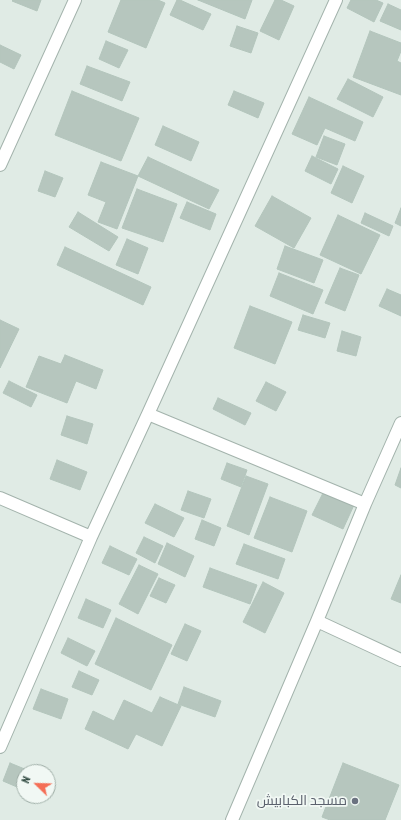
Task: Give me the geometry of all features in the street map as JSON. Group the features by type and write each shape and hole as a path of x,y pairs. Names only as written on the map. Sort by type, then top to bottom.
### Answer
{"street":[{"path":"0,165 74,0"},
{"path":"0,747 91,537 336,0"},
{"path":"148,414 365,504"},
{"path":"232,820 365,504 401,423"},
{"path":"0,498 91,537"},
{"path":"317,621 401,660"}],"building":[{"path":"41,0 37,11 12,1"},
{"path":"121,0 158,0 165,3 146,48 108,32"},
{"path":"177,0 211,14 203,30 170,15"},
{"path":"198,0 252,0 245,19"},
{"path":"275,0 281,0 294,6 279,40 260,31"},
{"path":"351,0 376,0 383,3 374,22 347,8"},
{"path":"388,4 401,10 401,30 380,21"},
{"path":"237,26 258,33 251,53 230,46"},
{"path":"370,31 401,43 401,51 397,61 401,63 401,95 353,77"},
{"path":"106,41 128,50 119,68 99,59"},
{"path":"0,45 21,55 14,69 0,62"},
{"path":"87,66 130,82 122,101 80,84"},
{"path":"348,79 383,97 373,117 337,99"},
{"path":"72,91 139,118 121,161 55,135"},
{"path":"234,91 264,103 258,118 228,105"},
{"path":"309,97 363,122 355,141 325,128 317,145 292,134"},
{"path":"163,126 199,142 191,161 155,145"},
{"path":"324,136 345,144 337,165 316,157"},
{"path":"312,156 338,169 331,184 305,171"},
{"path":"148,157 219,190 209,209 138,176"},
{"path":"101,162 138,176 117,229 98,222 106,202 88,195"},
{"path":"343,166 364,176 352,203 331,193"},
{"path":"45,171 63,178 55,197 38,191"},
{"path":"137,189 177,204 163,242 122,228"},
{"path":"272,196 311,218 294,248 255,226"},
{"path":"187,202 216,214 210,230 180,218"},
{"path":"401,208 401,226 395,223"},
{"path":"78,212 118,237 109,251 69,227"},
{"path":"365,213 393,226 389,236 361,223"},
{"path":"338,215 380,235 361,274 320,255"},
{"path":"127,239 148,248 138,274 116,265"},
{"path":"285,246 323,260 314,283 277,269"},
{"path":"65,247 151,287 143,305 57,265"},
{"path":"340,268 359,275 345,311 325,303"},
{"path":"279,273 323,290 313,314 270,296"},
{"path":"387,289 401,295 401,316 379,306"},
{"path":"250,306 292,322 275,364 234,348"},
{"path":"303,315 330,323 325,338 298,330"},
{"path":"0,320 19,329 0,368"},
{"path":"342,331 361,337 356,356 337,351"},
{"path":"65,355 103,370 96,389 76,381 67,403 26,387 39,356 61,364"},
{"path":"9,381 37,395 31,407 3,393"},
{"path":"266,382 286,392 276,411 256,401"},
{"path":"218,398 251,413 245,425 213,409"},
{"path":"67,416 93,424 87,444 61,435"},
{"path":"57,460 87,472 80,490 50,479"},
{"path":"227,463 247,470 241,487 221,479"},
{"path":"401,468 401,488 395,485"},
{"path":"246,476 268,484 249,535 227,526"},
{"path":"188,491 211,499 204,518 181,510"},
{"path":"324,491 354,505 343,529 312,515"},
{"path":"270,497 307,511 292,552 254,538"},
{"path":"155,504 184,518 174,537 145,523"},
{"path":"202,520 221,528 214,546 195,539"},
{"path":"144,537 163,546 155,563 136,553"},
{"path":"167,543 194,556 185,577 158,564"},
{"path":"244,544 285,559 278,579 236,564"},
{"path":"110,546 137,559 129,575 102,563"},
{"path":"139,565 158,574 138,614 119,604"},
{"path":"210,568 257,585 250,604 203,587"},
{"path":"401,575 401,603 391,599"},
{"path":"159,578 175,585 166,603 150,596"},
{"path":"263,582 284,593 265,633 243,622"},
{"path":"86,599 111,610 103,628 78,618"},
{"path":"116,618 172,645 151,690 95,664"},
{"path":"185,624 201,631 187,661 171,654"},
{"path":"68,638 95,651 87,666 61,653"},
{"path":"79,671 99,680 92,695 72,687"},
{"path":"184,687 221,701 215,717 178,704"},
{"path":"41,689 68,699 61,719 33,709"},
{"path":"160,697 181,706 162,746 136,734 128,749 85,729 93,711 114,721 124,700 152,713"},
{"path":"10,763 16,765 16,787 3,781"},
{"path":"343,763 399,785 385,820 330,820 322,817"}],"place":[{"name":"مسجد الكبابيش","path":"355,801"}]}
